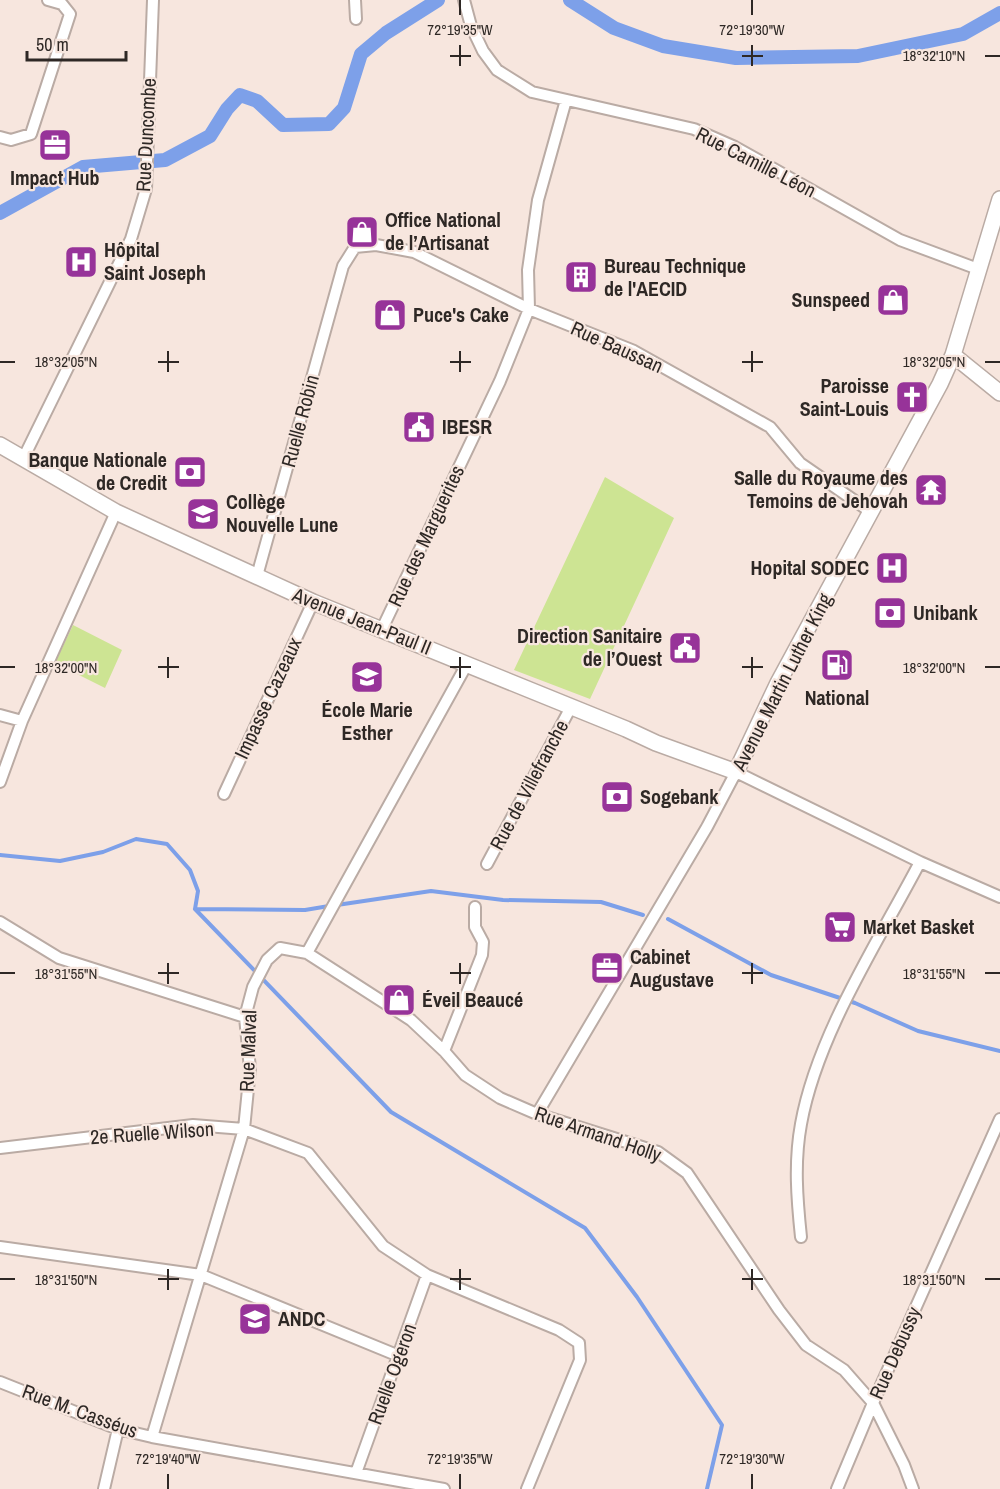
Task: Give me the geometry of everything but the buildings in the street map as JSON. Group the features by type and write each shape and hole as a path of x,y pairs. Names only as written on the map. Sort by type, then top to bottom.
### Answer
{"street":[{"path":"0,137 10,140 30,135 70,14 62,4 48,0"},
{"name":"Rue Duncombe","path":"23,459 130,239 146,189 153,0"},
{"path":"355,0 356,19"},
{"name":"Rue Camille Léon","path":"464,0 471,26 483,51 497,69 532,92 694,129 735,147 900,240 978,269"},
{"name":"Rue des Marguerites","path":"382,629 500,381 529,309 531,249 538,200 566,100"},
{"name":"Avenue Martin Luther King","path":"537,1114 702,836 736,772 778,683 906,450 953,355 978,269 997,223 1000,199"},
{"name":"Rue Baussan","path":"343,266 355,247 376,245 414,252 529,309 634,351 770,428 800,463 871,512"},
{"name":"Ruelle Robin","path":"257,576 343,266"},
{"path":"953,355 1000,393"},
{"name":"Avenue Jean-Paul II","path":"0,445 116,512 313,602 571,706 656,743 736,772"},
{"path":"0,782 22,721 116,512"},
{"name":"Impasse Cazeaux","path":"224,794 313,602"},
{"path":"307,953 467,664"},
{"name":"Rue de Villefranche","path":"488,864 571,706"},
{"path":"0,715 22,721"},
{"path":"736,772 920,862 1000,897"},
{"path":"801,1237 796,1185 801,1125 819,1060 849,996 920,862"},
{"path":"444,1051 482,955 483,942 475,927 475,907"},
{"path":"0,922 59,958 245,1017"},
{"name":"Rue Malval","path":"152,1437 244,1129 250,1069 245,1017 254,987 267,960 280,948 307,953"},
{"name":"Rue Armand Holly","path":"307,953 411,1020 444,1051 465,1075 500,1098 537,1114 658,1152 687,1173 779,1310 806,1345 844,1370 873,1402 904,1465 913,1489"},
{"name":"Rue Debussy","path":"837,1489 873,1402 1000,1119"},
{"name":"2e Ruelle Wilson","path":"0,1148 193,1125 244,1129 308,1153 383,1246 427,1275 559,1330 579,1343 579,1360 526,1489"},
{"path":"0,1247 201,1275 399,1356"},
{"name":"Ruelle Ogeron","path":"356,1473 427,1275"},
{"name":"Rue M. Casséus","path":"0,1382 118,1429 444,1489"},
{"path":"104,1489 118,1429"}],"green space":[{"path":"605,477 674,518 590,699 514,670"},
{"path":"73,625 122,650 105,688 55,663"}],"waterway":[{"path":"0,213 83,167 165,160 210,136 227,109 240,95 257,101 283,125 329,124 344,108 361,54 386,33 438,0"},
{"path":"570,0 614,28 663,46 736,58 858,56 963,34 1000,13"},
{"path":"0,855 60,861 103,852 136,839 167,844 190,870 198,891 195,909"},
{"path":"337,905 431,891 503,900 601,902 643,915"},
{"path":"196,909 305,910 329,906"},
{"path":"195,909 391,1112 585,1228 637,1297 722,1425 707,1489"},
{"path":"668,919 771,975 855,1003 918,1031 1000,1051"}],"place":[{"name":"Impact Hub","path":"55,145"},
{"name":"Office National de l’Artisanat","path":"362,232"},
{"name":"Hôpital Saint Joseph","path":"81,262"},
{"name":"Bureau Technique de l'AECID","path":"581,277"},
{"name":"Sunspeed","path":"893,300"},
{"name":"Puce's Cake","path":"390,315"},
{"name":"Paroisse Saint-Louis","path":"912,397"},
{"name":"IBESR","path":"419,427"},
{"name":"Banque Nationale de Credit","path":"190,472"},
{"name":"Salle du Royaume des Temoins de Jehovah","path":"931,490"},
{"name":"Collège Nouvelle Lune","path":"203,514"},
{"name":"Hopital SODEC","path":"892,568"},
{"name":"Unibank","path":"890,613"},
{"name":"Direction Sanitaire de l’Ouest","path":"685,648"},
{"name":"National","path":"837,665"},
{"name":"École Marie Esther","path":"367,677"},
{"name":"Sogebank","path":"617,797"},
{"name":"Market Basket","path":"840,927"},
{"name":"Cabinet Augustave","path":"607,968"},
{"name":"Éveil Beaucé","path":"399,1000"},
{"name":"ANDC","path":"255,1319"}]}
